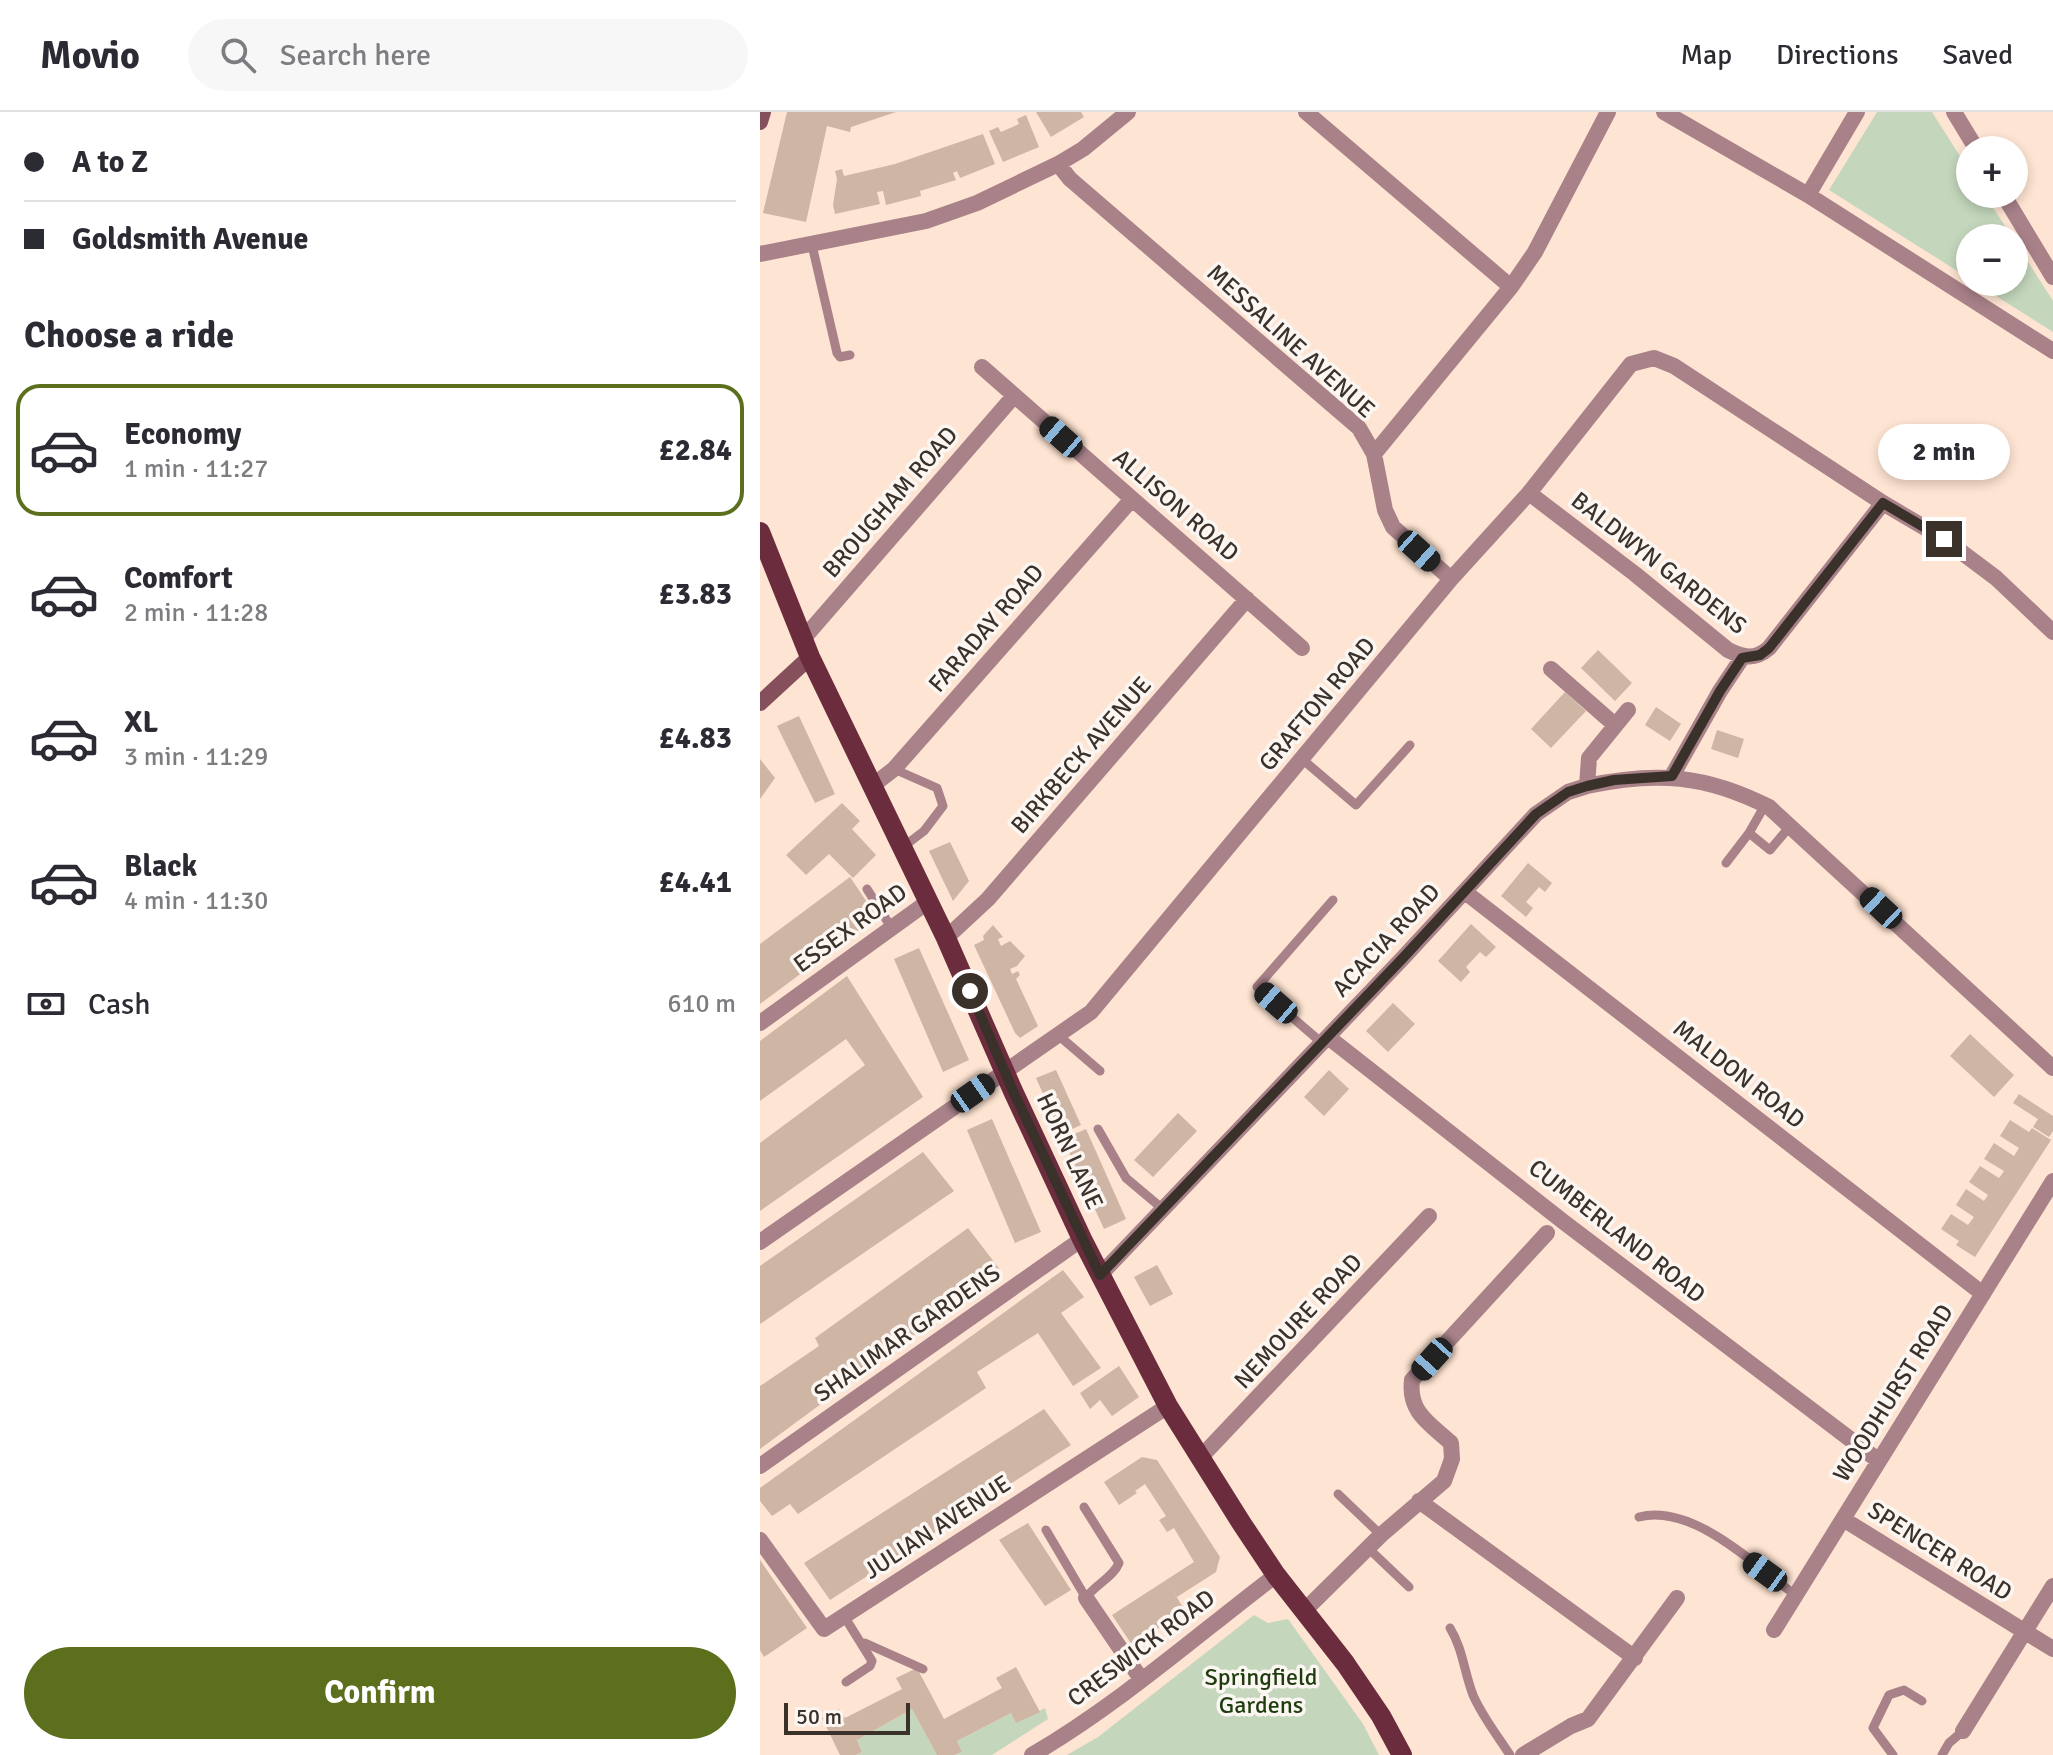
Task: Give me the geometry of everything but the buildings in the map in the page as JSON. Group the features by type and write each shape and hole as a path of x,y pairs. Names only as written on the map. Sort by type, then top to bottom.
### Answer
{"main road":[{"name":"HORN LANE","path":"760,532 806,648 929,901 1082,1239 1168,1406 1276,1575 1358,1683 1381,1716 1402,1755"}],"street":[{"path":"760,122 763,112"},
{"path":"760,254 926,221 977,203 1083,149 1128,112"},
{"path":"1306,112 1511,287"},
{"path":"1374,454 1511,287 1535,252 1608,112"},
{"path":"1664,112 1808,195 2053,351"},
{"path":"1808,195 1857,112"},
{"path":"1954,112 1969,136"},
{"name":"MESSALINE AVENUE","path":"1058,164 1070,179 1359,428 1374,454 1385,510 1393,527 1451,579"},
{"path":"2011,208 2053,277"},
{"name":"GRAFTON ROAD","path":"760,1242 1091,1012 1451,579 1529,493 1631,364 1654,358 1674,366 1883,503"},
{"name":"ALLISON ROAD","path":"982,367 1302,648"},
{"name":"BROUGHAM ROAD","path":"806,648 1014,396"},
{"name":"BALDWYN GARDENS","path":"1529,493 1742,658 1760,655 1769,648 1883,503"},
{"name":"FARADAY ROAD","path":"872,786 894,769 1132,499"},
{"path":"1883,503 1976,562 2053,632"},
{"name":"BIRKBECK AVENUE","path":"946,938 988,899 1247,599"},
{"path":"760,703 806,648"},
{"path":"1672,776 1742,658"},
{"path":"1551,669 1615,725"},
{"path":"1587,786 1589,758 1628,710"},
{"name":"ACACIA ROAD","path":"1100,1275 1536,814 1568,792 1614,780 1672,776 1722,786 1765,805 1791,825 2053,1068"},
{"name":"MALDON ROAD","path":"1465,892 1983,1294"},
{"name":"ESSEX ROAD","path":"760,1023 929,901"},
{"name":"CUMBERLAND ROAD","path":"1325,1040 1879,1461"},
{"name":"WOODHURST ROAD","path":"1774,1630 2053,1181"},
{"name":"NEMOURE ROAD","path":"1200,1458 1429,1216"},
{"path":"1304,1611 1381,1535 1444,1481 1452,1459 1451,1443 1421,1416 1410,1398 1412,1380 1547,1233"},
{"name":"SHALIMAR GARDENS","path":"760,1466 1082,1239"},
{"name":"JULIAN AVENUE","path":"844,1616 1168,1406"},
{"path":"1419,1501 1635,1658"},
{"name":"SPENCER ROAD","path":"1843,1519 2053,1649"},
{"path":"760,1540 824,1629 844,1616"},
{"name":"CRESWICK ROAD","path":"1032,1755 1063,1737 1276,1575"},
{"path":"1963,1731 2053,1586"},
{"path":"1086,1598 1141,1679"},
{"path":"1523,1755 1588,1719 1677,1598"}],"lane":[{"path":"812,245 837,353 840,357 850,355"},
{"path":"1302,759 1356,805 1410,745"},
{"path":"894,769 937,788 943,806 924,831 902,848"},
{"path":"1726,863 1765,805"},
{"path":"1749,833 1770,850 1791,825"},
{"path":"867,889 891,927"},
{"path":"1325,1040 1257,987 1333,900"},
{"path":"1058,1035 1100,1071"},
{"path":"1098,1129 1126,1178 1164,1210"},
{"path":"1547,1233 1560,1218"},
{"path":"1338,1494 1381,1535"},
{"path":"1046,1530 1086,1598 1094,1587 1115,1571 1119,1563 1084,1507"},
{"path":"1639,1517 1662,1514 1697,1524 1795,1595"},
{"path":"1368,1548 1409,1587"},
{"path":"844,1616 872,1661 870,1666 846,1682"},
{"path":"1450,1628 1458,1641 1471,1691 1479,1708 1510,1755"},
{"path":"862,1642 923,1669"},
{"path":"1893,1755 1873,1728 1889,1695 1904,1690 1922,1701"},
{"path":"1942,1755 1949,1743 1963,1731"}],"green space":[{"path":"1877,112 1932,112 1956,150 1956,208 1993,208 2004,224 1956,224 1956,270 1829,190"},
{"path":"2028,262 2053,301 2053,332 1996,296 2028,296"},
{"name":"Springfield Gardens","path":"1254,1615 1268,1623 1288,1619 1363,1724 1379,1755 1067,1755 1098,1737"},
{"path":"1045,1708 1048,1719 992,1755 954,1755 962,1752 957,1741 1011,1713 1016,1723"},
{"path":"912,1709 937,1755 856,1755 862,1752 857,1740"}],"route":[{"path":"970,991 1013,1091 1100,1275 1536,814 1568,792 1587,786 1614,780 1672,776 1742,658 1760,655 1769,648 1883,503 1944,539"}]}
